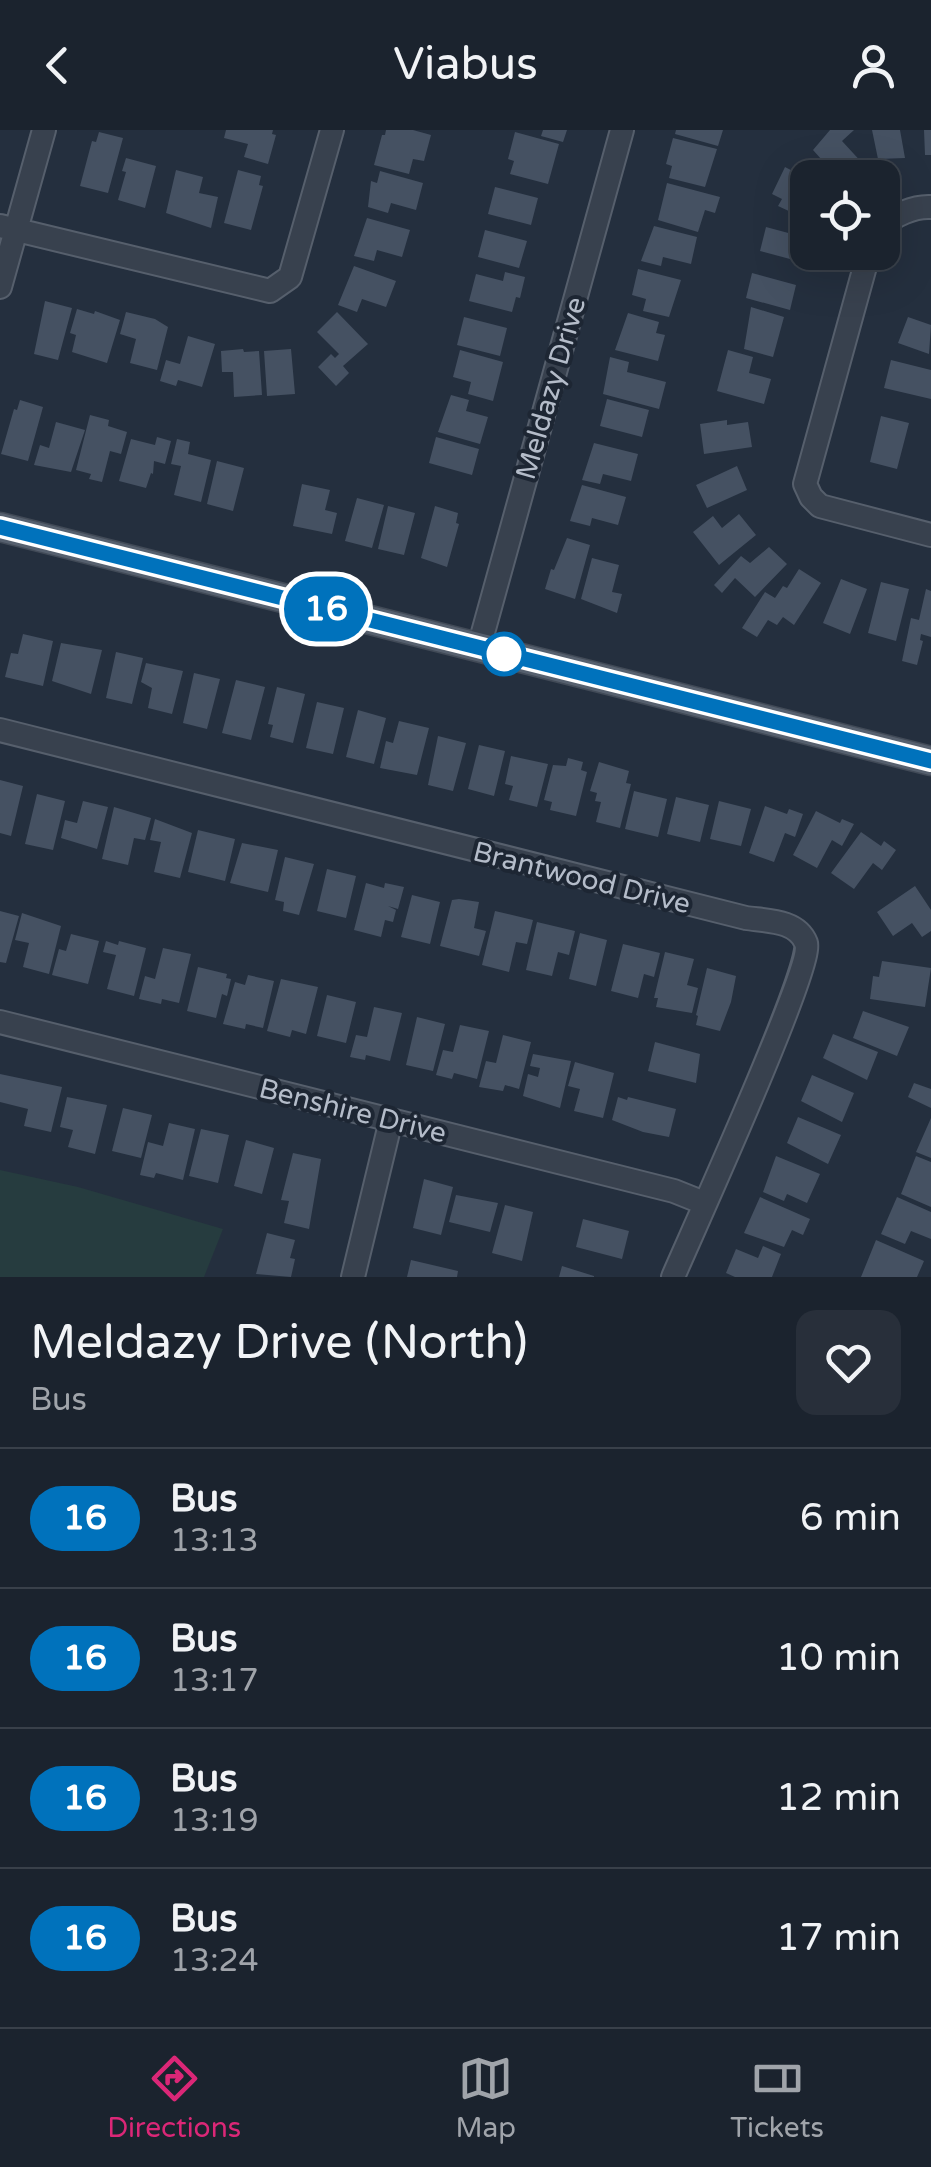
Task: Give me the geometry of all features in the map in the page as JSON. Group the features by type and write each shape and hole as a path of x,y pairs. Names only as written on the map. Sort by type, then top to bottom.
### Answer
{"main road":[{"path":"0,526 931,761"}],"street":[{"path":"0,287 8,228 44,130"},
{"path":"8,228 270,291 290,277 332,130"},
{"name":"Meldazy Drive","path":"478,647 622,130"},
{"path":"900,215 919,206 931,206"},
{"path":"864,270 806,484 820,506 931,535"},
{"name":"Brantwood Drive","path":"0,730 746,918 787,924 796,930 805,939 808,952 790,1008 673,1277"},
{"name":"Benshire Drive","path":"0,1022 674,1192 704,1203"},
{"path":"353,1277 391,1120"}],"green space":[{"path":"0,1170 78,1187 223,1229 204,1277 0,1277"}],"building":[{"path":"226,130 273,130 276,135 268,164 244,157 248,144 224,138"},
{"path":"386,130 431,135 424,161 413,159 409,174 374,165"},
{"path":"543,130 567,130 563,142 541,136"},
{"path":"676,130 723,130 718,146 675,134"},
{"path":"830,130 854,130 842,141 859,160 822,160 813,150"},
{"path":"872,130 900,130 905,158 878,159"},
{"path":"924,130 931,130 931,155 925,155"},
{"path":"99,132 123,138 108,193 80,186 92,141 96,142"},
{"path":"515,132 559,144 548,184 510,174 514,161 508,159"},
{"path":"673,138 717,149 705,187 669,178 672,166 666,164"},
{"path":"126,158 156,166 145,208 118,200"},
{"path":"785,167 790,170 790,212 778,206 782,199 772,194"},
{"path":"176,170 203,177 199,193 218,197 211,228 166,213"},
{"path":"238,170 261,176 259,185 263,186 251,230 224,223"},
{"path":"380,171 423,183 416,210 391,203 388,213 368,207 371,181 377,183"},
{"path":"667,183 720,197 715,213 705,210 698,232 658,220"},
{"path":"495,187 538,198 531,225 488,214"},
{"path":"367,218 410,230 402,257 377,250 374,261 354,256"},
{"path":"654,226 697,237 691,264 663,257 661,266 641,261"},
{"path":"766,227 790,233 790,259 760,251"},
{"path":"485,230 527,241 519,268 478,257"},
{"path":"354,266 396,281 386,307 362,299 357,312 338,305"},
{"path":"638,269 681,280 669,317 643,311 646,299 632,295"},
{"path":"505,272 525,277 512,312 469,301 476,274 503,281"},
{"path":"752,273 796,285 790,310 746,298"},
{"path":"45,301 72,308 58,360 34,354"},
{"path":"751,307 784,317 773,357 744,349"},
{"path":"77,309 120,320 107,363 72,352 76,335 70,333"},
{"path":"126,312 155,319 168,327 157,370 130,363 136,339 120,334"},
{"path":"337,312 368,344 343,366 349,373 336,386 318,367 331,354 335,358 339,354 317,332"},
{"path":"628,313 659,322 656,333 665,335 658,361 615,350"},
{"path":"464,317 507,328 500,356 457,345"},
{"path":"908,317 931,325 929,354 898,343"},
{"path":"188,336 215,344 202,387 178,380 176,386 160,381 166,360 180,364"},
{"path":"291,349 295,394 267,396 264,351"},
{"path":"460,350 503,362 493,401 468,394 471,382 453,377"},
{"path":"728,350 753,357 749,373 771,379 764,404 717,391"},
{"path":"221,351 259,351 262,395 234,397 233,372 222,372"},
{"path":"610,357 629,362 627,372 666,382 659,409 603,394"},
{"path":"891,360 931,370 931,399 884,388"},
{"path":"451,395 469,400 466,411 488,417 480,444 438,432"},
{"path":"607,399 649,410 642,437 600,426"},
{"path":"20,400 43,407 28,461 1,454"},
{"path":"90,415 109,420 108,426 127,432 121,454 110,451 102,482 76,470"},
{"path":"881,416 909,423 897,469 870,462"},
{"path":"727,420 727,425 748,422 752,447 704,454 700,424"},
{"path":"56,422 85,430 71,472 34,465 40,445 49,448"},
{"path":"157,437 171,441 165,464 154,461 146,488 119,481 131,439 155,445"},
{"path":"436,437 479,449 472,475 429,463"},
{"path":"177,439 190,442 188,454 211,460 201,502 174,495 181,466 171,464"},
{"path":"594,443 638,454 631,481 603,474 600,484 582,480"},
{"path":"217,461 244,468 233,511 207,504"},
{"path":"737,466 747,490 707,508 696,485"},
{"path":"302,484 330,490 325,510 337,513 332,534 293,526"},
{"path":"582,485 626,497 618,525 592,518 590,526 570,521"},
{"path":"357,498 384,505 372,548 345,541"},
{"path":"388,506 415,513 404,555 378,549"},
{"path":"435,506 458,513 459,524 447,567 421,558"},
{"path":"739,514 756,535 719,565 693,532 713,516 722,528"},
{"path":"567,538 590,545 575,599 545,589"},
{"path":"769,547 787,564 755,597 735,578 722,593 714,585 741,556 750,563"},
{"path":"592,558 619,565 612,592 622,594 617,613 581,599"},
{"path":"799,569 821,583 794,625 783,617 777,625 768,620 757,637 742,628 765,592 775,598"},
{"path":"841,579 867,589 850,634 823,623"},
{"path":"881,582 909,589 896,641 868,633"},
{"path":"926,589 931,591 931,637 921,634 917,665 902,661 911,618 919,620"},
{"path":"23,634 53,641 43,686 5,677 11,653 18,654"},
{"path":"61,643 102,650 91,694 52,681"},
{"path":"116,652 143,658 132,704 106,698"},
{"path":"146,663 183,671 172,714 148,708 152,688 141,682"},
{"path":"194,673 220,679 207,729 183,723"},
{"path":"236,680 265,687 251,740 222,733"},
{"path":"277,687 305,694 293,743 270,737 273,725 268,724"},
{"path":"317,702 344,708 333,754 306,748"},
{"path":"358,710 386,718 374,764 346,757"},
{"path":"399,721 429,728 417,775 380,768 386,741 393,743"},
{"path":"438,736 466,743 453,791 428,785"},
{"path":"479,745 505,751 494,796 468,789"},
{"path":"511,756 548,764 537,807 509,800 513,786 505,784"},
{"path":"568,758 583,762 581,770 587,772 576,816 550,810 552,802 544,800 553,765 566,766"},
{"path":"599,762 629,771 626,783 631,784 620,828 596,822 601,802 595,801 597,793 590,791"},
{"path":"0,780 23,786 11,836 0,833"},
{"path":"634,791 667,799 658,837 625,829"},
{"path":"37,794 65,801 53,850 25,844"},
{"path":"676,797 709,805 700,842 667,834"},
{"path":"83,801 108,807 97,849 61,838 65,820 77,823"},
{"path":"719,801 751,809 741,846 710,839"},
{"path":"765,806 787,814 789,809 803,814 795,837 785,833 774,862 749,853"},
{"path":"114,807 151,818 145,840 134,838 128,865 102,859"},
{"path":"816,811 840,823 842,819 854,824 842,846 832,840 817,868 793,855"},
{"path":"155,819 192,833 180,878 154,872 161,842 150,840"},
{"path":"198,830 235,839 225,881 188,872"},
{"path":"861,832 881,846 884,841 896,850 882,870 873,863 854,889 831,873"},
{"path":"242,843 278,850 268,892 230,883"},
{"path":"285,857 314,864 299,915 283,911 284,902 275,900"},
{"path":"327,869 356,876 346,918 317,911"},
{"path":"366,883 384,888 385,883 404,887 398,909 388,906 396,910 393,922 385,920 381,937 354,930"},
{"path":"915,886 931,910 931,931 922,937 912,923 893,936 877,912"},
{"path":"412,895 440,902 430,944 401,937"},
{"path":"452,900 479,902 474,928 486,931 479,956 440,946"},
{"path":"0,911 19,916 6,963 0,962"},
{"path":"495,911 533,920 527,944 516,942 509,972 482,965"},
{"path":"22,913 61,926 49,974 23,967 29,943 15,940"},
{"path":"537,922 575,931 569,955 558,952 552,976 526,970"},
{"path":"580,933 607,940 596,986 569,979"},
{"path":"71,934 99,941 88,984 52,975 59,949 66,951"},
{"path":"106,941 146,948 134,996 107,989 116,955 103,952"},
{"path":"623,944 660,953 654,977 644,974 638,998 611,991"},
{"path":"163,948 191,954 179,1003 139,999 145,976 155,979"},
{"path":"665,952 694,959 687,985 698,988 692,1013 656,1007 658,998 654,998"},
{"path":"882,961 931,968 925,1007 870,999 873,976 879,977"},
{"path":"198,967 227,974 226,978 231,979 227,996 222,994 216,1018 187,1011"},
{"path":"707,968 736,976 720,1031 696,1025"},
{"path":"248,975 274,981 263,1028 223,1024 235,982 245,985"},
{"path":"281,979 318,987 306,1034 292,1030 290,1037 267,1031"},
{"path":"327,995 356,1002 346,1043 317,1036"},
{"path":"374,1007 402,1013 390,1061 366,1055 365,1060 350,1057 356,1035 367,1037"},
{"path":"863,1011 909,1027 897,1056 853,1038"},
{"path":"417,1017 445,1024 433,1071 406,1065"},
{"path":"460,1025 489,1031 477,1079 454,1073 452,1079 436,1075 443,1050 453,1052"},
{"path":"833,1034 878,1052 867,1080 823,1058"},
{"path":"503,1035 531,1042 519,1089 505,1085 503,1091 479,1087 486,1061 496,1063"},
{"path":"655,1042 700,1054 696,1083 648,1071"},
{"path":"533,1054 571,1061 560,1108 523,1096 528,1074 538,1077 540,1068 530,1066"},
{"path":"575,1062 614,1073 603,1118 574,1111 580,1089 568,1086"},
{"path":"0,1074 62,1087 51,1132 24,1126 28,1109 0,1102"},
{"path":"812,1075 854,1093 842,1122 801,1101"},
{"path":"914,1083 931,1089 931,1108 908,1097"},
{"path":"67,1097 107,1105 95,1154 68,1147 73,1130 60,1127"},
{"path":"618,1097 676,1109 669,1137 612,1120"},
{"path":"123,1108 152,1115 141,1158 112,1151"},
{"path":"798,1117 841,1135 828,1164 787,1143"},
{"path":"931,1118 931,1158 916,1152"},
{"path":"169,1123 195,1129 183,1180 156,1173 154,1178 140,1175 148,1142 163,1146"},
{"path":"201,1129 229,1135 218,1183 189,1176"},
{"path":"246,1140 274,1148 262,1194 234,1186"},
{"path":"293,1153 321,1159 309,1229 284,1223 289,1201 281,1200"},
{"path":"776,1156 820,1174 807,1203 787,1194 784,1201 763,1192"},
{"path":"916,1156 931,1162 931,1207 901,1194"},
{"path":"424,1179 453,1187 441,1235 413,1228"},
{"path":"456,1195 498,1203 490,1232 449,1222"},
{"path":"760,1197 810,1219 803,1235 792,1230 784,1247 744,1233"},
{"path":"897,1197 931,1212 931,1239 911,1231 905,1244 881,1234"},
{"path":"505,1205 533,1212 522,1261 492,1253"},
{"path":"583,1219 629,1231 622,1259 576,1247"},
{"path":"267,1233 295,1240 290,1258 295,1259 291,1277 256,1274"},
{"path":"876,1240 924,1261 917,1277 861,1277"},
{"path":"763,1246 781,1254 772,1277 735,1277 726,1273 736,1249 758,1258"},
{"path":"411,1260 458,1271 457,1277 407,1277"},
{"path":"562,1266 594,1276 594,1277 559,1277"}],"bus line":[{"name":"16","path":"0,527 931,761"}]}
